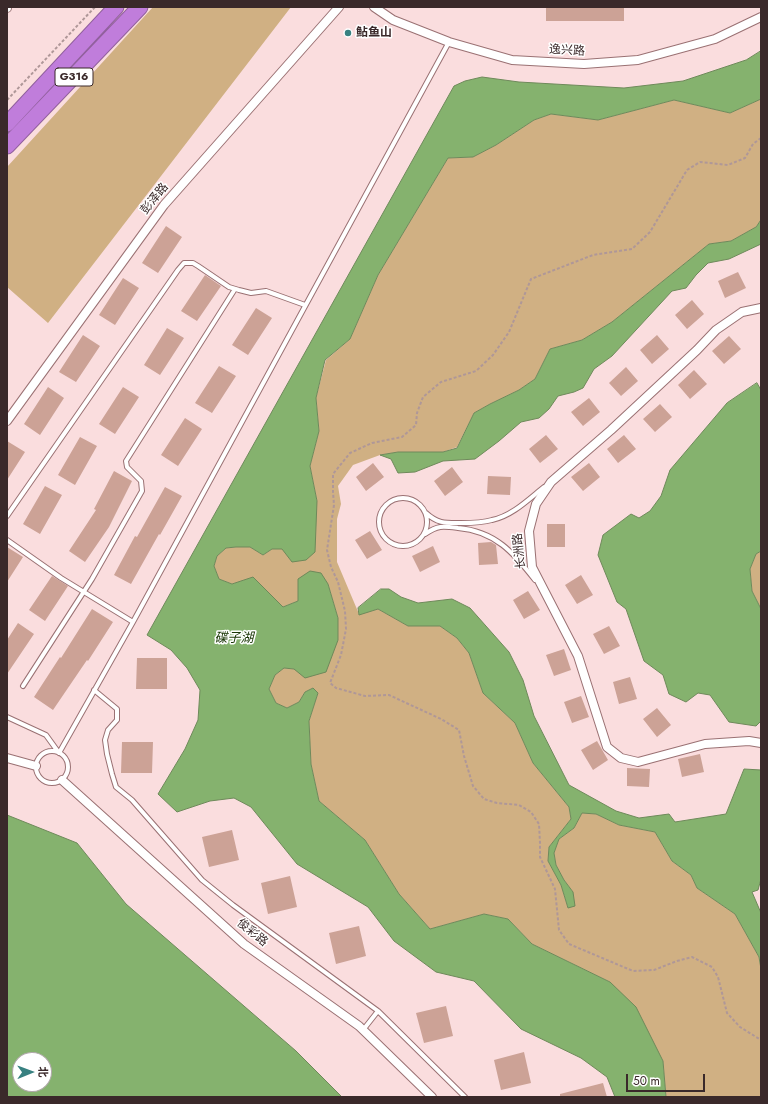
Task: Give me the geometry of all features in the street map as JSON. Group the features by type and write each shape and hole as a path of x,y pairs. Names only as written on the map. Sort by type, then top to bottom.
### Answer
{"highway":[{"name":"G316","path":"7,124 116,7"},
{"name":"G316","path":"7,146 140,7"}],"street":[{"name":"彭泽路","path":"7,421 164,205 339,7"},
{"name":"逸兴路","path":"374,7 393,20 449,42 512,60 584,64 638,60 715,39 761,17"},
{"name":"长洲路","path":"761,308 742,312 716,330 611,430 551,482 536,504 528,531 532,567 578,656 607,746 621,758 638,762 705,744 749,741 761,743"},
{"path":"7,758 36,766"},
{"name":"俊彩路","path":"62,780 244,944 359,1026 432,1097"}],"lane":[{"path":"59,753 133,622 449,42"},
{"path":"7,516 184,263 193,263 229,287 251,293 266,291 306,305"},
{"path":"23,686 92,579 142,491 141,481 127,467 126,461 235,289"},
{"path":"426,513 428,520 425,534 420,541 414,545 406,547 393,545 383,536 379,525 380,514 386,504 392,500 400,498 412,499 419,504 433,519 446,523 478,523 494,520 509,514 551,482"},
{"path":"425,534 435,528 448,527 467,528 483,533 501,543 519,560 545,592"},
{"path":"7,540 61,578 133,622"},
{"path":"94,690 116,709 117,720 108,730 105,740 107,754 116,787 132,800 202,880 233,905 378,1011 465,1097"},
{"path":"7,717 46,735 59,753 63,756 68,766 66,776 58,782 52,784 47,783 38,776 36,771 36,766 40,756 49,752 59,753"},
{"path":"363,1030 378,1011"}],"path":[{"path":"7,100 95,7"},
{"path":"761,138 753,144 745,158 728,165 700,162 687,170 650,232 632,250 593,255 531,279 509,332 493,355 476,371 441,382 423,397 417,413 416,425 402,437 372,443 350,453 333,474 332,492 334,505 327,550 330,567 338,582 345,611 346,629 341,655 330,683 336,688 365,696 389,695 441,719 459,730 464,756 473,786 484,799 497,803 520,805 531,812 539,824 540,857 555,889 559,930 569,944 633,970 654,970 692,957 699,960 712,967 718,977 727,1013 740,1027 761,1040"}],"shaded area":[{"path":"153,7 291,7 48,323 7,287 7,167"},
{"path":"761,99 761,220 756,227 731,241 709,244 612,322 582,340 550,349 535,379 519,390 474,413 457,447 443,452 398,452 380,455 353,465 338,486 341,504 337,519 337,562 359,614 378,609 408,626 440,626 457,638 469,653 483,693 515,723 533,763 569,807 571,819 549,847 548,861 561,885 568,908 573,892 564,880 556,865 554,853 559,839 574,828 582,813 596,814 619,825 655,832 672,861 691,875 697,888 735,914 759,957 761,969 761,1097 666,1097 663,1061 610,982 532,944 508,919 484,914 430,929 399,894 365,840 319,801 311,764 309,721 318,693 313,688 305,692 299,702 287,708 276,703 269,689 275,675 284,668 294,669 338,640 338,618 328,584 298,579 298,601 283,607 253,578 232,584 219,579 214,566 217,556 226,548 250,547 263,555 272,549 282,549 317,501 310,466 319,431 316,398 326,360 350,339 378,275 448,158 473,157 496,145 534,120 551,114 598,120 674,100 730,113"},
{"path":"761,551 761,609 752,591 750,569 756,554"}],"water":[{"name":"碟子湖","path":"761,51 761,99 730,113 674,100 598,120 551,114 534,120 496,145 473,157 448,158 378,275 350,339 325,360 316,398 319,431 310,466 317,501 315,552 306,560 292,562 282,549 272,549 263,555 250,547 226,548 217,556 214,566 219,579 232,584 253,577 283,607 298,601 298,579 310,571 321,573 328,584 338,618 338,640 326,672 305,678 294,669 284,668 275,675 269,689 276,703 287,708 299,702 305,692 313,688 318,693 309,721 311,764 319,801 365,840 399,894 430,929 484,914 508,919 532,944 610,982 636,1007 663,1061 666,1097 615,1097 607,1077 581,1058 521,1029 474,981 436,972 394,941 368,907 297,864 251,807 234,798 210,801 177,812 158,794 185,749 198,720 200,690 187,668 171,650 147,635 454,86 465,81 482,77 519,82 624,88 683,81 746,60"},
{"path":"761,220 761,244 729,259 708,263 686,288 672,291 612,356 594,369 583,388 558,396 549,409 539,418 521,422 475,459 443,461 415,472 398,473 391,459 380,455 398,452 443,452 457,448 474,413 519,390 535,379 550,349 582,340 612,322 709,244 731,241 756,227"},
{"path":"757,383 761,390 761,551 756,554 750,569 752,591 761,609 761,721 756,726 729,722 710,695 698,693 686,702 669,694 663,675 644,661 626,609 617,602 598,555 603,535 631,514 639,518 650,511 661,496 670,470 727,403"},
{"path":"381,589 389,589 401,597 418,603 452,599 470,608 509,652 523,680 534,716 569,785 616,811 639,818 669,814 675,822 726,814 744,769 761,770 761,879 758,890 752,892 761,913 761,969 759,957 735,914 697,888 691,875 672,861 655,832 619,825 596,814 582,813 574,828 559,839 554,853 556,865 564,880 573,892 575,906 568,908 561,885 548,861 549,847 571,819 569,807 533,763 515,723 483,693 469,653 457,638 440,626 408,626 378,609 359,615 358,608"},
{"path":"7,815 77,843 126,904 296,1051 342,1097 7,1097"}],"building":[{"path":"546,7 624,7 624,21 546,21"},
{"path":"166,226 182,237 158,273 142,263"},
{"path":"738,272 746,288 725,298 718,281"},
{"path":"205,275 221,286 197,321 181,311"},
{"path":"123,278 139,288 115,325 99,315"},
{"path":"692,300 704,314 687,329 675,315"},
{"path":"256,308 272,318 248,355 232,345"},
{"path":"167,328 184,338 160,375 144,365"},
{"path":"83,335 100,346 76,382 59,372"},
{"path":"657,335 669,349 652,364 640,350"},
{"path":"729,336 741,349 724,364 712,351"},
{"path":"219,366 236,376 212,413 195,403"},
{"path":"626,367 638,381 621,396 609,383"},
{"path":"694,370 707,384 690,399 678,385"},
{"path":"48,387 64,398 40,435 24,424"},
{"path":"123,387 139,397 115,434 99,424"},
{"path":"589,398 600,412 583,426 571,412"},
{"path":"660,404 672,417 655,432 643,419"},
{"path":"185,418 202,429 178,466 161,455"},
{"path":"546,435 558,449 540,463 529,449"},
{"path":"624,435 636,449 618,463 607,449"},
{"path":"80,437 97,446 75,485 58,475"},
{"path":"7,441 25,452 7,480"},
{"path":"373,463 384,477 366,491 356,477"},
{"path":"589,463 600,477 583,491 571,477"},
{"path":"452,467 463,482 445,496 434,481"},
{"path":"114,471 132,481 109,527 85,562 69,551 96,510 94,509"},
{"path":"488,476 511,477 510,495 487,494"},
{"path":"45,486 62,495 40,534 23,524"},
{"path":"165,487 182,496 131,584 114,575 135,536 137,537"},
{"path":"547,524 565,524 565,547 547,547"},
{"path":"370,531 382,550 367,559 355,540"},
{"path":"491,542 496,545 498,564 479,565 478,543"},
{"path":"433,546 440,562 420,572 412,556"},
{"path":"7,547 23,557 7,582"},
{"path":"581,575 593,595 577,604 565,585"},
{"path":"52,576 68,586 45,621 29,610"},
{"path":"528,591 540,610 524,619 513,600"},
{"path":"92,609 113,622 88,661 87,660 53,710 34,697"},
{"path":"18,623 34,634 7,674 7,640"},
{"path":"609,626 620,646 604,654 593,634"},
{"path":"564,649 571,670 554,676 546,655"},
{"path":"137,658 167,658 167,689 136,689"},
{"path":"630,677 637,699 619,704 613,682"},
{"path":"581,696 589,717 572,723 564,702"},
{"path":"657,708 671,725 657,737 643,719"},
{"path":"597,741 608,760 593,770 581,750"},
{"path":"122,742 153,742 152,773 121,773"},
{"path":"700,754 704,772 682,777 678,759"},
{"path":"627,768 650,769 649,787 627,786"},
{"path":"232,830 239,860 209,867 202,837"},
{"path":"290,876 297,907 268,914 261,883"},
{"path":"359,926 366,956 336,964 329,933"},
{"path":"446,1006 453,1036 424,1043 416,1013"},
{"path":"524,1052 531,1083 501,1090 494,1060"},
{"path":"603,1083 607,1097 560,1097 560,1094"}],"place":[{"name":"鲇鱼山","path":"348,33"}]}
